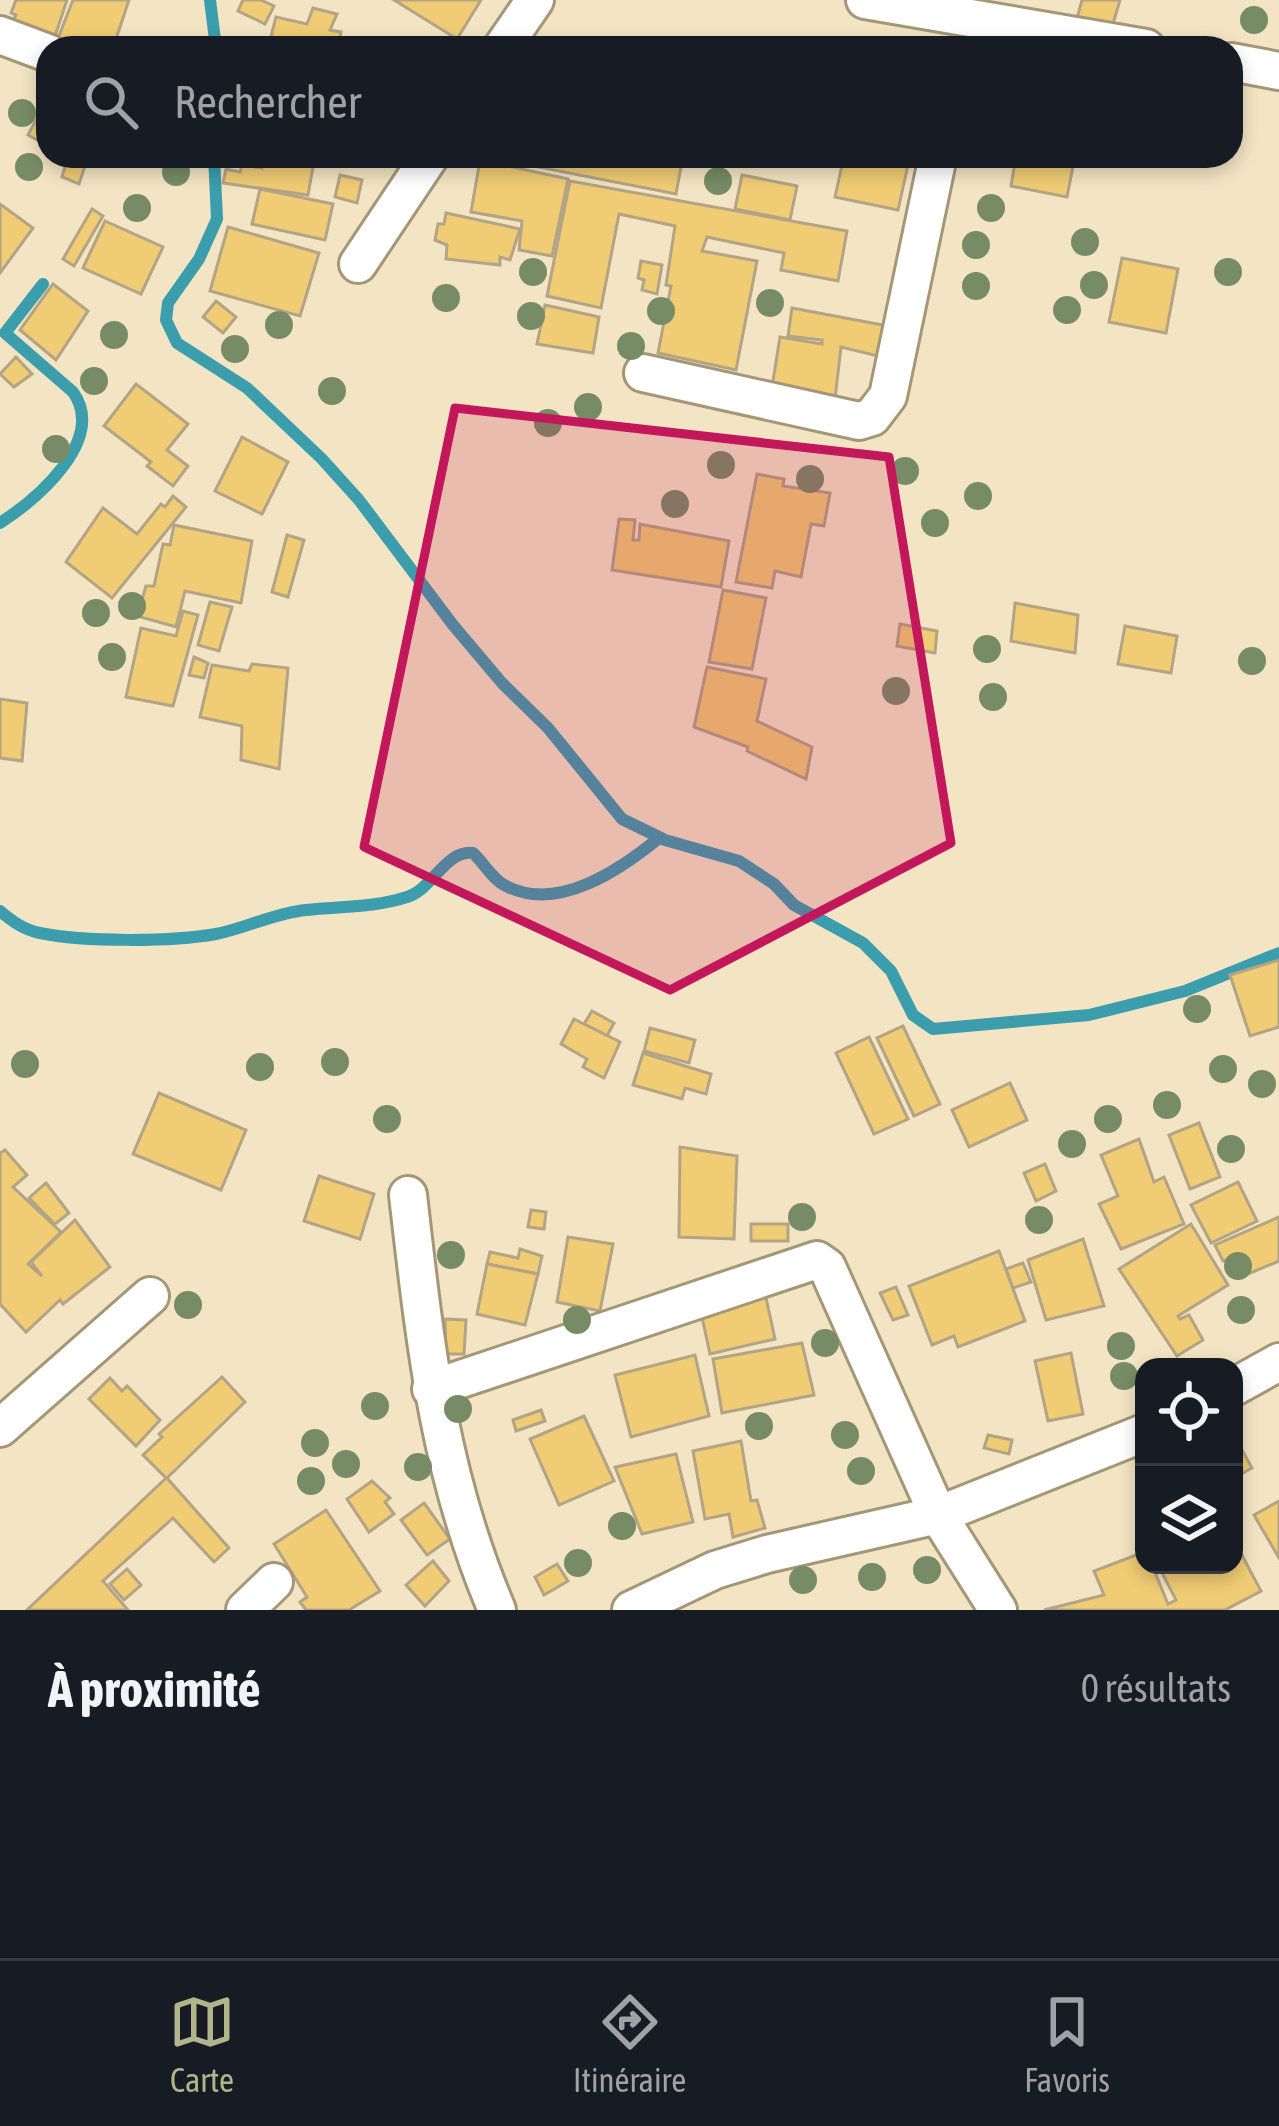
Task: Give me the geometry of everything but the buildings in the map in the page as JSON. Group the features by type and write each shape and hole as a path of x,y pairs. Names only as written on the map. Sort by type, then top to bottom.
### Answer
{"street":[{"path":"510,36 535,0"},
{"path":"865,0 964,33 1000,36"},
{"path":"0,35 36,48"},
{"path":"1243,64 1279,70"},
{"path":"358,264 422,168"},
{"path":"643,373 859,421 872,417 888,396 936,168"},
{"path":"408,1195 431,1389 449,1474 496,1610"},
{"path":"431,1389 817,1260 827,1267 938,1515 998,1610"},
{"path":"0,1428 150,1296"},
{"path":"1243,1383 1279,1362"},
{"path":"631,1610 715,1570 938,1515 1135,1437"},
{"path":"245,1610 274,1582"}],"highlighted area":[{"path":"455,408 889,457 951,843 670,990 364,847"}],"waterway":[{"path":"210,0 214,36"},
{"path":"215,168 217,219 199,259 168,303 166,320 177,343 247,388 321,458 359,500 453,625 548,728 622,819 665,840 739,861 774,884 794,905 863,943 891,971 913,1015 933,1029 1089,1015 1185,991 1279,953"},
{"path":"0,523 63,467 81,429 81,410 73,392 5,333 43,284"},
{"path":"0,911 29,930 58,936 197,937 294,912 407,897 463,854 473,853 506,886 526,893 567,891 608,874 659,838"}]}
